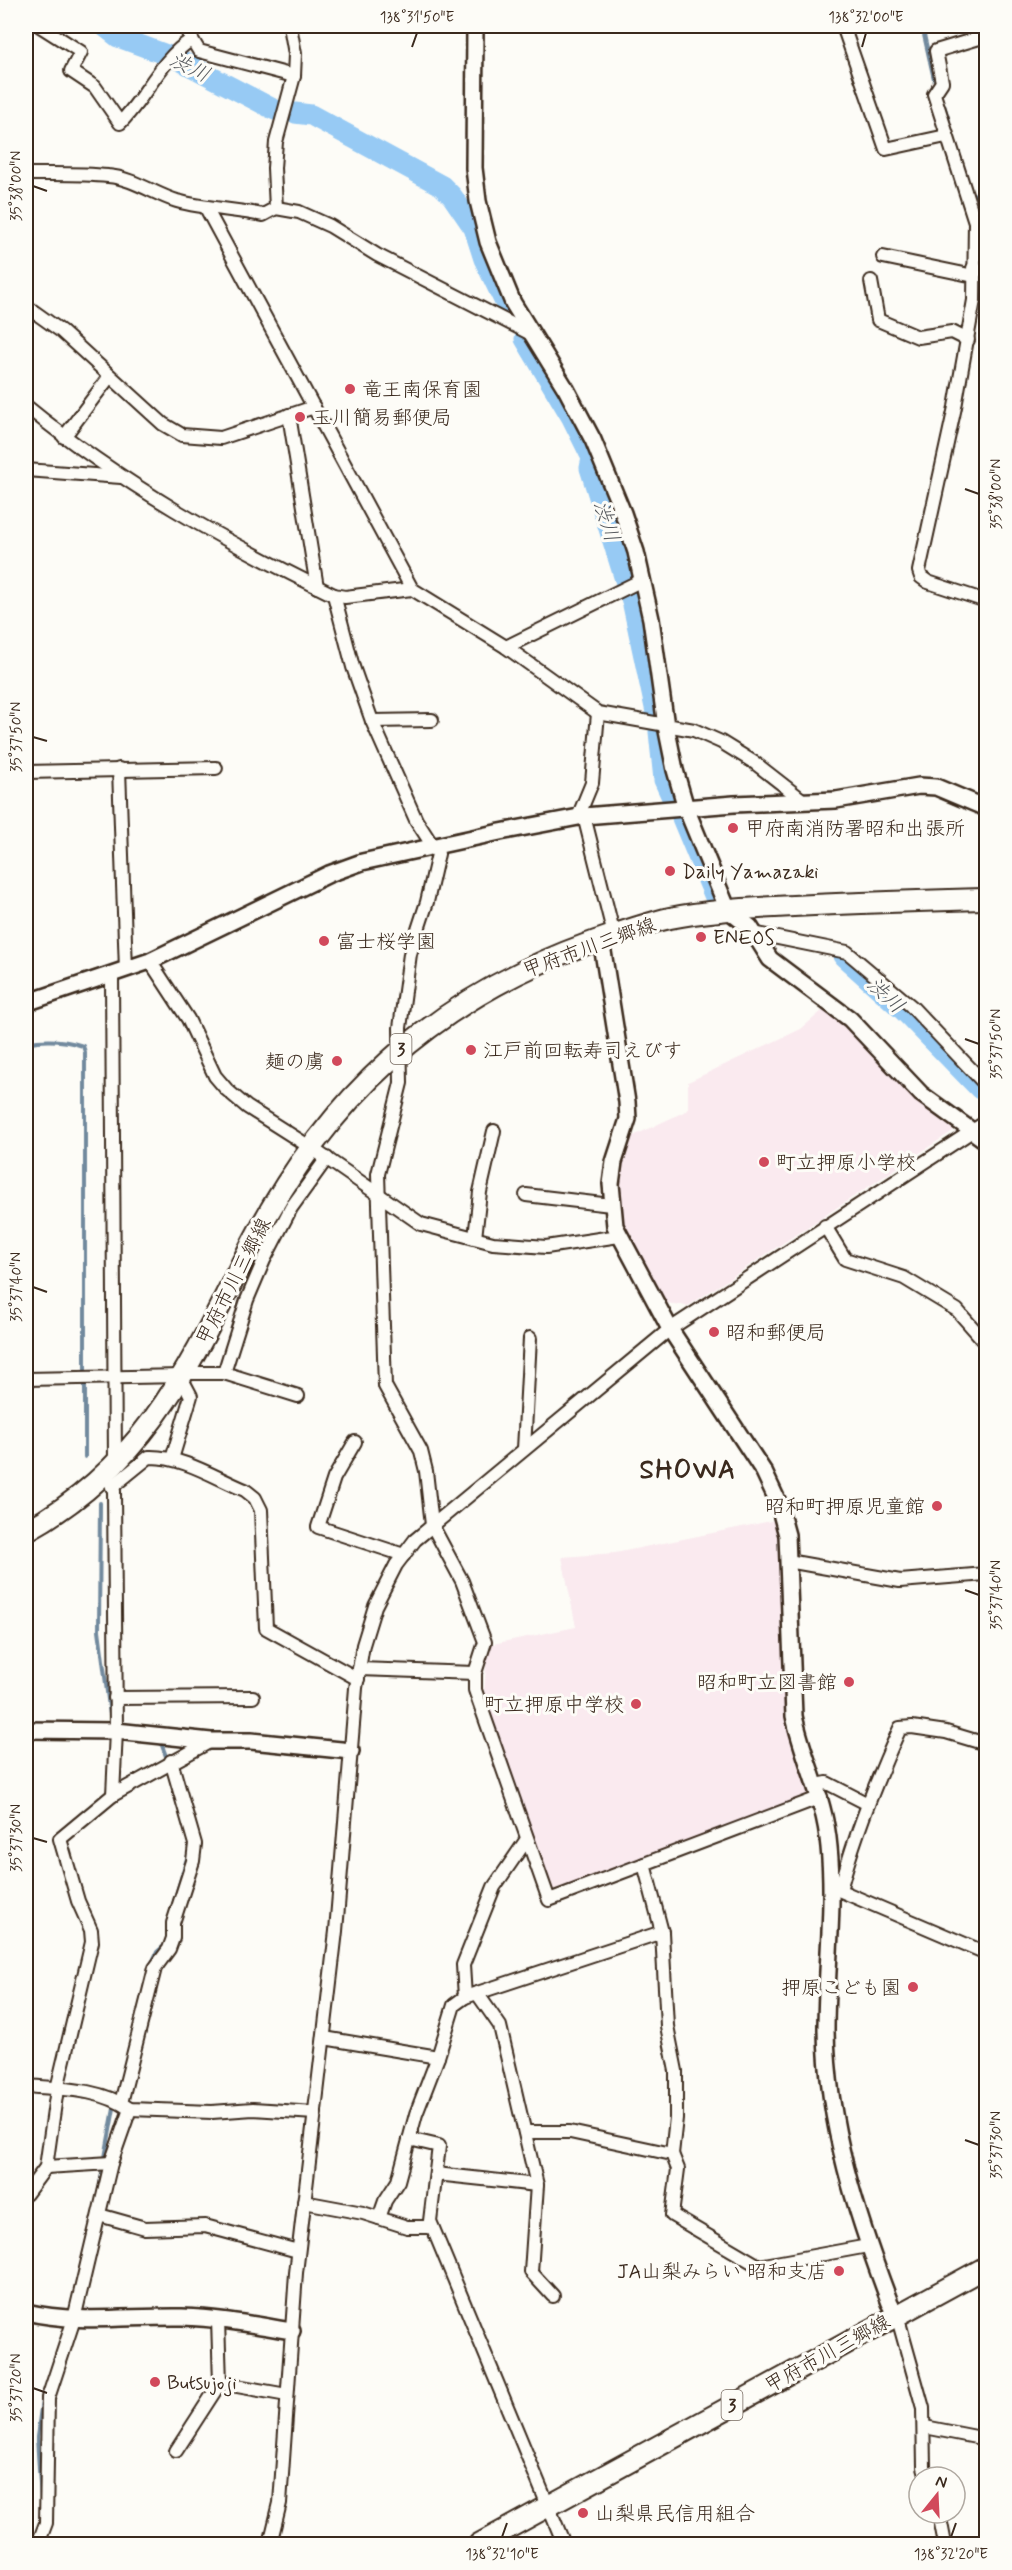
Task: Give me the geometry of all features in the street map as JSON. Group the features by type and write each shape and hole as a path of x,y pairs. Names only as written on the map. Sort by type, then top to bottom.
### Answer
{"main road":[{"name":"甲府市川三郷線","path":"26,1531 112,1473 161,1412 183,1376 273,1202 310,1147 362,1086 421,1032 488,988 542,960 669,918 728,910 809,905 987,899"},
{"name":"甲府市川三郷線","path":"479,2544 987,2267"}],"street":[{"path":"40,26 81,52 71,71 95,87 120,123 176,50 191,40"},
{"path":"184,26 199,51 294,76"},
{"path":"276,208 274,168 276,142 294,76 295,54 290,26"},
{"path":"475,26 474,168 478,201 488,242 513,303 566,389 605,468 636,552 639,581 651,619 666,726 686,808 728,910 750,927 770,959 850,1019 898,1073 921,1094 980,1126 987,1141"},
{"path":"843,26 886,149 946,136"},
{"path":"982,26 986,36 936,51 942,82 934,94 975,222 974,300 968,340 919,571 921,577 928,582 987,601"},
{"path":"26,174 110,176 136,183 174,200 206,208 263,215 276,208 299,212 330,226 377,255 533,334"},
{"path":"206,208 412,589 506,647 598,713 694,730 721,742 755,763 805,802"},
{"path":"883,257 974,272 987,271"},
{"path":"871,281 878,320 918,337 952,333 968,340"},
{"path":"26,306 61,331 163,424 182,435 221,438 314,407"},
{"path":"63,437 110,376"},
{"path":"26,406 63,437 122,478 190,520 317,587 334,595 345,597 412,589"},
{"path":"289,415 317,587"},
{"path":"26,470 122,478"},
{"path":"506,647 639,581"},
{"path":"334,595 353,666 372,721 416,820 435,846 438,854 427,902 410,954 400,1028 401,1083 378,1174 385,1386 421,1451 426,1471 432,1525 462,1581 484,1642 475,1673 475,1690 549,1900 644,1864 819,1791 827,1783 867,1804"},
{"path":"598,713 592,783 581,817 607,937 628,1119 614,1162 610,1184 611,1205 619,1236 670,1329 764,1472 778,1502 787,1535 793,1706 798,1734 819,1791 835,1888 826,2032 829,2080 838,2135 854,2205 890,2303 897,2315 922,2408 925,2427 924,2465"},
{"path":"372,721 432,720"},
{"path":"26,772 216,768"},
{"path":"113,1795 116,1731 112,1473 115,1378 119,769"},
{"path":"26,1003 150,961 329,874 362,862 435,846 581,817 686,808 836,800 920,786 936,788 987,808"},
{"path":"753,933 847,952 911,1006 987,1085"},
{"path":"150,961 188,1019 215,1076 227,1090 247,1107 327,1158 421,1224 493,1243 546,1247 619,1236"},
{"path":"270,2544 280,2503 298,2251 336,1931 359,1674 363,1645 375,1606 415,1540 670,1329 980,1126"},
{"path":"475,1238 480,1192 494,1131"},
{"path":"224,1373 247,1300 264,1260 291,1209 327,1158"},
{"path":"526,1195 611,1205"},
{"path":"825,1226 845,1258 904,1278 957,1310 987,1343"},
{"path":"524,1449 530,1338"},
{"path":"26,1379 224,1373 298,1396"},
{"path":"172,1459 191,1396 183,1376"},
{"path":"355,1442 334,1478 318,1527 404,1555"},
{"path":"112,1473 149,1457 172,1459 245,1490 255,1497 261,1510 266,1628 359,1674 475,1673"},
{"path":"788,1561 900,1581 987,1574"},
{"path":"115,1698 254,1697"},
{"path":"835,1888 867,1804 900,1728 912,1727 946,1732 987,1744"},
{"path":"26,1730 116,1731 211,1741 251,1740 351,1751"},
{"path":"26,2194 46,2167 57,2089 92,1942 91,1930 78,1901 60,1839 113,1795 211,1741"},
{"path":"38,2544 46,2523 48,2398 74,2319 155,1968 169,1949 173,1938 173,1923 193,1861 195,1844 171,1761"},
{"path":"527,1839 494,1887 463,1965 471,1995 500,2026 537,2185 531,2272 553,2296"},
{"path":"644,1864 662,1932 667,2025 676,2071 676,2118 672,2154 678,2169 672,2215 759,2266 868,2246"},
{"path":"835,1888 987,1953"},
{"path":"380,2218 385,2201 398,2181 416,2114 438,2057 454,2005 471,1995 662,1932"},
{"path":"324,2038 438,2057"},
{"path":"26,2086 94,2093 125,2106 212,2112 253,2109 315,2113"},
{"path":"525,2132 570,2132 672,2154"},
{"path":"409,2139 439,2146 430,2221 564,2544"},
{"path":"46,2167 111,2163"},
{"path":"436,2174 537,2185"},
{"path":"304,2202 380,2218 407,2227 432,2227"},
{"path":"99,2215 145,2228 205,2226 298,2251"},
{"path":"26,2312 50,2318 74,2319 182,2317 292,2331"},
{"path":"177,2451 220,2383 218,2320"},
{"path":"220,2383 287,2395"},
{"path":"925,2427 987,2439"},
{"path":"941,2525 945,2544"}],"shaded area":[{"name":"町立押原小学校","path":"830,1004 951,1119 953,1131 688,1306 666,1303 625,1227 619,1210 617,1187 629,1138 688,1110 688,1082 801,1029"},
{"name":"町立押原中学校","path":"776,1520 787,1716 813,1795 557,1893 553,1892 493,1733 484,1693 488,1645 576,1627 562,1557 615,1553"}],"waterway":[{"name":"渋川","path":"104,26 118,37 175,58 275,110"},
{"path":"922,26 934,79"},
{"path":"944,105 949,121"},
{"name":"渋川","path":"295,113 311,115 442,186 452,196 474,228 484,259 511,315"},
{"path":"969,192 986,200"},
{"name":"渋川","path":"525,339 572,418 592,458 590,468 633,605 657,717"},
{"name":"渋川","path":"659,732 664,780 674,802"},
{"name":"渋川","path":"682,818 717,902"},
{"name":"渋川","path":"843,956 904,1011 980,1089 986,1090"},
{"path":"26,1043 69,1042 83,1046 85,1052 85,1457"},
{"path":"100,1503 99,1630 110,1715"},
{"path":"160,1740 167,1759"},
{"path":"171,1911 188,1855"},
{"path":"151,1965 157,1952 165,1945"},
{"path":"99,2190 115,2103"},
{"path":"41,2500 37,2437 43,2394"}],"place":[{"name":"竜王南保育園","path":"350,389"},
{"name":"玉川簡易郵便局","path":"300,417"},
{"name":"甲府南消防署昭和出張所","path":"733,828"},
{"name":"Daily Yamazaki","path":"670,871"},
{"name":"ENEOS","path":"701,937"},
{"name":"富士桜学園","path":"324,941"},
{"name":"江戸前回転寿司えびす","path":"471,1050"},
{"name":"麺の虜","path":"337,1061"},
{"name":"町立押原小学校","path":"764,1162"},
{"name":"昭和郵便局","path":"714,1332"},
{"name":"昭和町押原児童館","path":"937,1506"},
{"name":"昭和町立図書館","path":"849,1682"},
{"name":"町立押原中学校","path":"636,1704"},
{"name":"押原こども園","path":"913,1987"},
{"name":"JA山梨みらい 昭和支店","path":"839,2271"},
{"name":"Butsujoji","path":"155,2382"},
{"name":"山梨県民信用組合","path":"583,2513"}],"district":[{"name":"SHOWA","path":"688,1469"}]}
